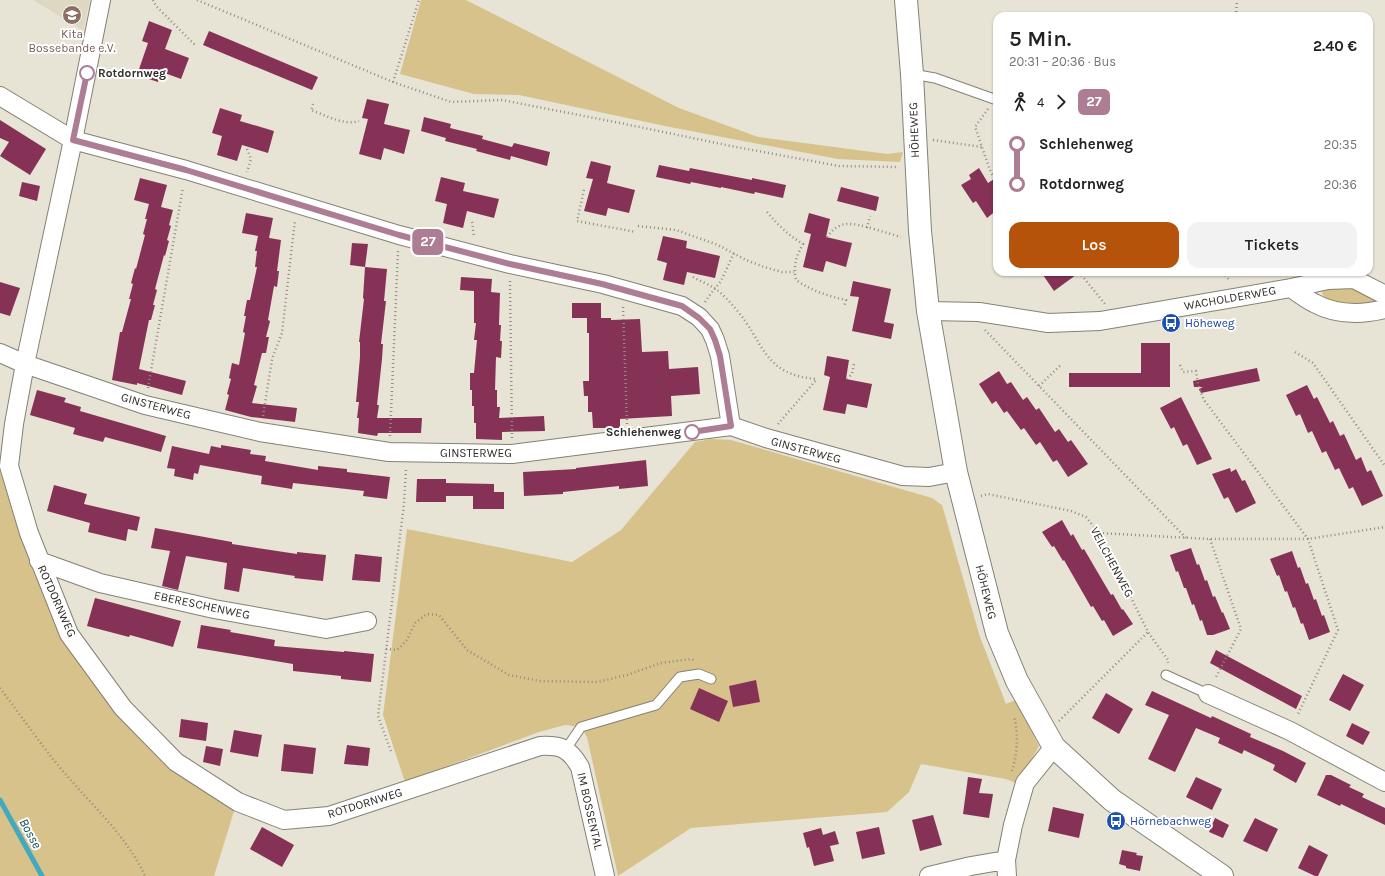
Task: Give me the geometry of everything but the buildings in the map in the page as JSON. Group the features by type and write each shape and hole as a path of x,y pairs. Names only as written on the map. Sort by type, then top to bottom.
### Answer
{"street":[{"name":"ROTDORNWEG","path":"101,0 73,140 25,364 14,424 9,466 29,533 69,634 123,708 176,762 238,802 284,820 329,816 540,746 552,745 566,749"},
{"name":"HÖHEWEG","path":"906,0 912,74 921,243 928,310 956,472 997,633 1017,681 1050,740 1112,800 1222,876"},
{"path":"0,96 73,140 186,170 399,235 510,264 602,284 682,306 699,318 710,329 715,340 720,356 731,426"},
{"name":"WACHOLDERWEG","path":"928,310 979,312 1048,323 1100,322 1328,280 1354,279 1385,295"},
{"name":"WACHOLDERWEG","path":"1291,288 1315,304 1332,310 1350,314 1370,313 1385,309"},
{"name":"GINSTERWEG","path":"0,353 25,364 145,405 260,432 398,452 512,454 731,426 766,438 903,476 929,477 956,472"},
{"name":"EBERESCHENWEG","path":"39,561 100,583 214,609 326,628 367,621"},
{"path":"1208,694 1290,731 1385,782"},
{"path":"929,876 970,866 1007,868 1013,825 1026,783 1050,740"},
{"name":"IM BOSSENTAL","path":"566,749 580,767 605,876"}],"lane":[{"path":"912,74 935,78 993,99"},
{"path":"566,749 581,727 656,705 680,677 699,674 711,679"},
{"path":"1166,675 1208,694"}],"path":[{"path":"153,0 156,6 195,45"},
{"path":"197,0 393,82 451,102 502,100 839,166 916,167"},
{"path":"393,82 419,0"},
{"path":"1236,12 1237,0"},
{"path":"993,100 975,127 993,175"},
{"path":"313,104 311,110 341,121 355,123 359,121"},
{"path":"915,137 982,147"},
{"path":"242,188 251,159 247,149"},
{"path":"145,405 186,170"},
{"path":"584,190 578,221 636,232"},
{"path":"260,432 272,359 282,333 293,244 296,204"},
{"path":"767,212 789,235 803,244 797,257 794,272 796,280 818,293 846,300 844,307"},
{"path":"867,228 870,216"},
{"path":"827,237 832,230 848,224 921,243"},
{"path":"638,226 676,230 718,245 746,260 782,272 794,272"},
{"path":"391,751 378,716 404,504 398,452 399,235"},
{"path":"699,318 704,304 714,288 721,281 734,253"},
{"path":"510,264 512,454"},
{"path":"1082,276 1117,318"},
{"path":"692,277 714,288 735,308 766,354 776,365 785,372 798,377 817,379 766,438"},
{"path":"622,290 627,440"},
{"path":"979,312 980,325 1186,538"},
{"path":"1295,352 1313,362 1385,466"},
{"path":"847,379 852,374 854,364"},
{"path":"1039,386 1062,364"},
{"path":"1180,365 1183,372 1196,371 1198,385 1204,400 1308,539 1338,630 1290,731"},
{"name":"VEILCHENWEG","path":"978,496 988,494 1071,511 1086,517 1099,533 1148,632 1168,660 1166,675"},
{"path":"1099,533 1210,540 1308,539 1385,527"},
{"path":"1208,694 1241,629 1210,540"},
{"path":"386,649 397,650 407,640 415,623 427,614 439,615 467,650 509,675 540,681 597,682 627,675 661,663 691,659 698,661"},
{"path":"1050,740 1148,632"},
{"path":"0,688 56,764 114,828 139,863 145,876"},
{"path":"1012,711 1017,725 1016,756 1011,776 1026,783"}],"shaded area":[{"name":"Kita Bossebande e.V.","path":"33,0 90,0 83,30"},
{"path":"421,0 466,0 679,108 758,137 887,154 903,152 900,162 838,159 665,126 519,95 474,94 400,74"},
{"path":"1352,285 1384,300 1369,309 1334,302 1323,296 1321,288"},
{"path":"711,439 731,440 932,498 942,505 980,637 1006,704 1016,700 1039,746 1018,784 1006,779 921,764 909,792 887,812 691,828 618,876 587,737 581,727 565,725 539,732 405,782 383,715 407,529 572,562 621,530 695,442"},
{"path":"0,471 33,564 118,713 173,771 235,808 214,876 0,876"}],"waterway":[{"name":"Bosse","path":"0,800 42,876"}],"bus line":[{"name":"27","path":"87,73 73,140 186,170 399,235 510,264 602,284 682,306 699,318 710,329 715,340 720,356 731,426 692,432"}],"place":[{"name":"Kita Bossebande e.V.","path":"72,15"},
{"name":"Rotdornweg","path":"87,73"},
{"name":"Höheweg","path":"1171,323"},
{"name":"Schlehenweg","path":"692,432"},
{"name":"Hörnebachweg","path":"1116,821"}]}
